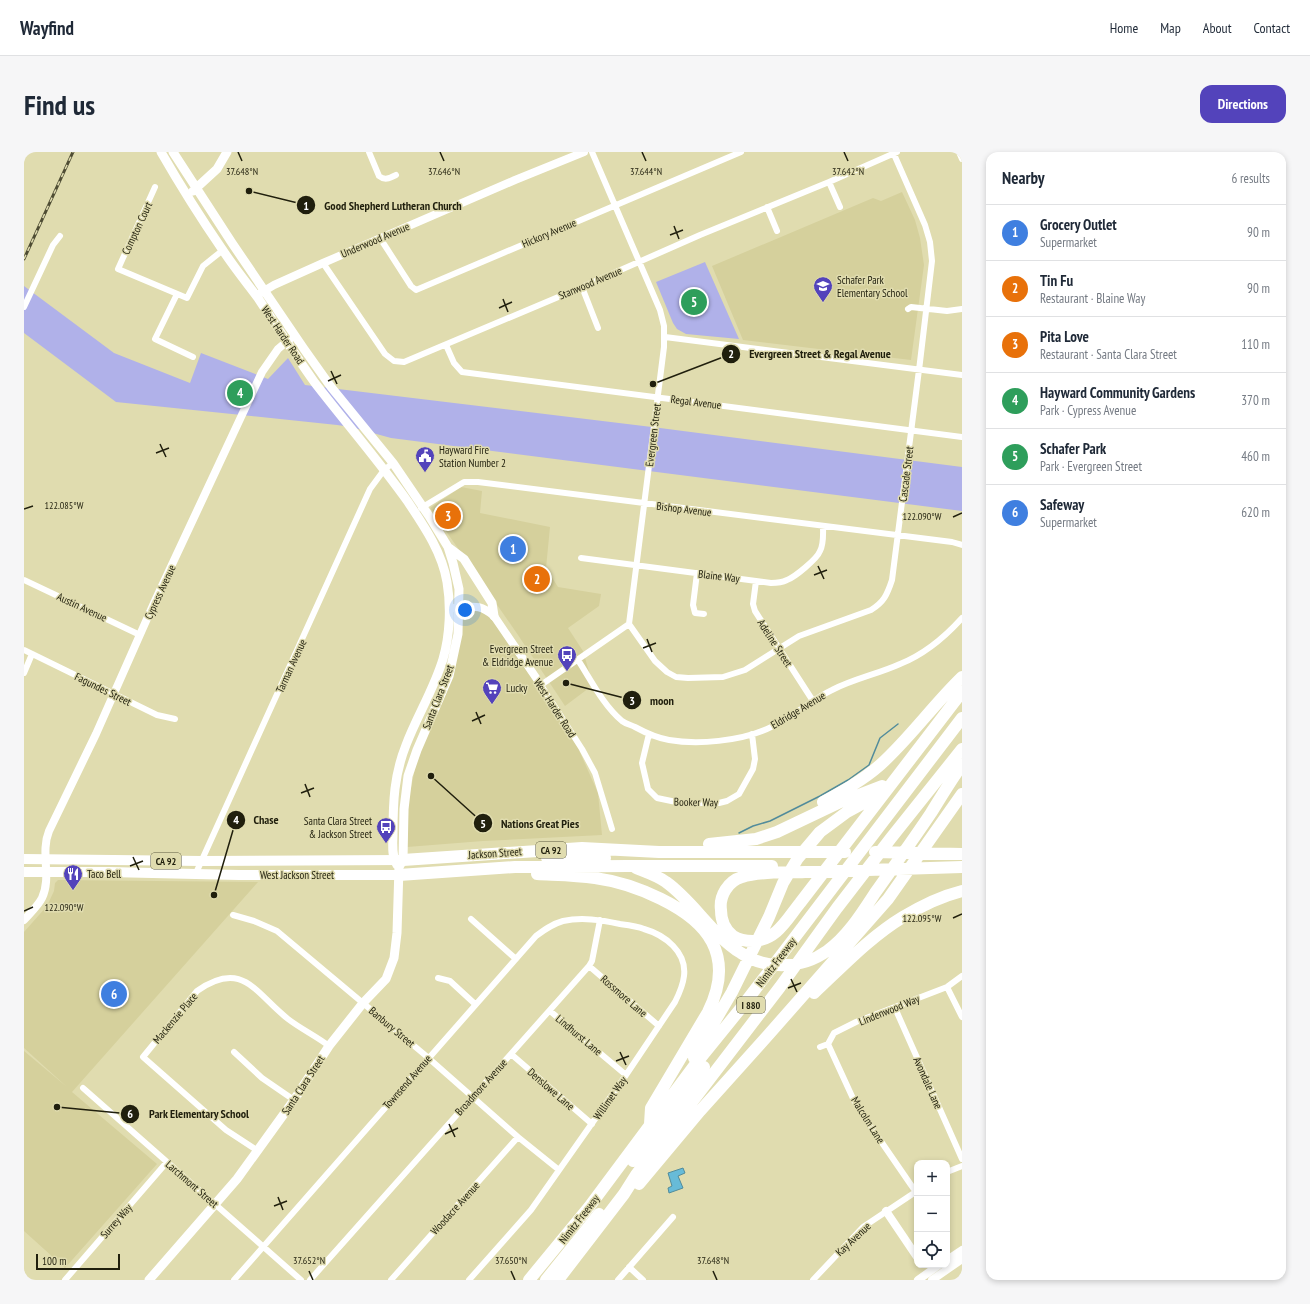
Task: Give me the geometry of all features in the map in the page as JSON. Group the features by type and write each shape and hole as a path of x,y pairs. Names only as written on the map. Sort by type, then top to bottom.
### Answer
{"highway":[{"path":"739,841 780,826 845,790 864,777 880,765 896,749 962,677"},
{"path":"770,870 741,877 732,881 723,893 720,905 721,918 728,931 741,940 762,941 778,931 962,692"},
{"name":"Nimitz Freeway","path":"529,1280 579,1219 694,1066 741,1008 962,718"},
{"name":"I 880","path":"539,1280 599,1206 756,997 962,729"},
{"name":"Nimitz Freeway","path":"558,1280 624,1194 636,1175 780,987 850,891 962,750"},
{"path":"627,866 652,874 666,882 733,948 746,957 765,964 780,965 801,962 819,955 838,941 870,901 962,764"},
{"path":"659,852 690,845 756,839 777,832 849,798 908,780 962,781"},
{"path":"694,1066 694,1052 732,992 769,917 782,884 798,858 820,832 847,812 871,799 925,781"},
{"path":"624,1194 640,1183 700,1111 888,899 962,794"},
{"name":"Jackson Street","path":"398,866 582,848 659,852"},
{"path":"398,866 532,858 670,858 750,851"},
{"name":"CA 92","path":"659,852 784,851 962,854"},
{"path":"926,853 962,851"},
{"name":"Jackson Street","path":"398,866 509,869"},
{"name":"CA 92","path":"509,869 515,867 627,866 770,870 962,867"},
{"path":"509,869 515,873 595,878 641,890 658,897 684,913 707,933 713,942 718,959 719,976 715,999 685,1053 651,1108 650,1124"},
{"path":"770,1033 852,958 903,917 928,903 962,891"},
{"name":"I 880","path":"546,1280 625,1180 636,1175"}],"main road":[{"name":"West Harder Road","path":"161,152 187,196 286,342 315,383 384,470 414,512"},
{"name":"West Harder Road","path":"173,152 294,335 331,387 393,463 423,507"},
{"path":"187,196 197,189 217,169 228,152"},
{"path":"402,494 410,489"},
{"name":"Santa Clara Street","path":"398,866 408,776 417,750 449,676 458,634 459,589 457,576 448,547 423,507"},
{"name":"Santa Clara Street","path":"149,1280 237,1180 294,1100 329,1046 363,1003 386,979 394,958 398,928 398,866 394,797 396,779 405,747 435,682 443,657 448,631 449,608 447,579 440,556 428,531 414,512"},
{"path":"448,547 464,559 492,603 494,616"},
{"name":"CA 92","path":"24,859 202,861"},
{"name":"West Jackson Street","path":"202,861 398,866"},
{"name":"West Jackson Street","path":"196,873 239,875 398,866"},
{"name":"CA 92","path":"24,872 196,873"}],"street":[{"path":"369,152 379,176 387,179 396,175"},
{"name":"Underwood Avenue","path":"256,296 274,285 323,263 584,152"},
{"name":"Evergreen Street","path":"592,152 660,310 665,337 629,624"},
{"name":"Hickory Avenue","path":"380,238 411,286 416,290 741,152"},
{"name":"Stanwood Avenue","path":"323,263 385,354 394,362 404,362 766,207 829,182 895,152"},
{"name":"Cascade Street","path":"629,624 655,661 667,672 676,677 723,677 734,675 746,670 799,636 871,610 880,604 887,595 892,580 920,369 932,261 930,242 925,225 895,152"},
{"path":"959,152 962,159"},
{"path":"829,182 840,207"},
{"name":"Compton Court","path":"155,187 118,269 178,294"},
{"path":"766,207 777,231"},
{"path":"24,307 53,245 60,236"},
{"path":"193,357 155,339 178,294 186,298 203,266 223,250"},
{"path":"582,287 598,328"},
{"path":"908,309 947,311 962,309"},
{"name":"Cypress Avenue","path":"24,920 41,900 47,884 45,872 45,844 48,834 262,372 270,358 294,335"},
{"path":"665,337 962,374"},
{"name":"Regal Avenue","path":"446,345 454,363 462,372 962,436"},
{"name":"Tarman Avenue","path":"196,873 370,489 384,470 393,463"},
{"name":"Bishop Avenue","path":"414,512 464,482 478,482 952,542 962,545"},
{"name":"Blaine Way","path":"581,558 756,581 780,582 788,580 815,558 820,551 822,544 823,526"},
{"path":"697,573 693,605 695,613 704,614"},
{"name":"Austin Avenue","path":"24,580 140,635"},
{"name":"Adeline Street","path":"756,581 753,604 755,612 813,701"},
{"name":"West Harder Road","path":"449,608 474,606 485,608 494,616 541,685 578,743 595,773 612,829"},
{"name":"Eldridge Avenue","path":"578,660 612,711 623,721 649,734 669,740 694,742 725,740 752,734 766,729 832,690 900,664 918,655 935,645 950,632 962,618"},
{"path":"541,685 629,624"},
{"name":"Fagundes Street","path":"24,650 157,715 175,719"},
{"path":"24,673 32,654"},
{"name":"Booker Way","path":"649,734 642,763 648,789 657,798 682,803 719,803 728,801 739,794 753,769 754,759 752,734"},
{"name":"Banbury Street","path":"233,914 254,921 276,932 363,1003 473,1096 518,1137 559,1170"},
{"name":"Townsend Avenue","path":"234,1280 536,936 549,926 561,921 579,918 600,920"},
{"path":"471,919 516,959"},
{"name":"Broadmore Avenue","path":"310,1280 589,966 592,961 600,920"},
{"name":"Willimet Way","path":"469,1280 531,1210 626,1075 659,1026 680,990 685,975 682,961 674,946 660,935 644,928 600,920"},
{"name":"Rossmore Lane","path":"589,966 659,1026"},
{"name":"Lindenwood Way","path":"820,1047 828,1044 834,1033 856,1022 947,987 962,976"},
{"name":"Mackenzie Place","path":"258,1151 226,1130 143,1057 197,991 208,983 223,977 248,982 288,1019 329,1046"},
{"path":"438,978 450,981 476,1004"},
{"path":"947,987 962,1016"},
{"name":"Avondale Lane","path":"895,1008 962,1159"},
{"name":"Lindhurst Lane","path":"550,1011 626,1075"},
{"name":"Malcolm Lane","path":"828,1044 856,1105 910,1185 914,1188"},
{"path":"234,1052 262,1078 294,1100"},
{"name":"Denslowe Lane","path":"511,1054 592,1124"},
{"name":"Larchmont Street","path":"83,1088 302,1280"},
{"name":"Woodacre Avenue","path":"391,1280 518,1137"},
{"name":"Surrey Way","path":"65,1280 167,1162"},
{"path":"950,1171 962,1166"},
{"name":"Kay Avenue","path":"813,1280 863,1227 914,1193"},
{"path":"886,1211 914,1253"},
{"path":"618,1280 673,1218"},
{"path":"950,1258 962,1250"},
{"path":"918,1280 931,1278 962,1259"},
{"path":"629,1267 643,1280"},
{"path":"925,1268 931,1278"},
{"path":"931,1278 937,1268"}],"shaded area":[{"name":"Schafer Park Elementary School","path":"902,192 915,220 920,238 924,265 911,360 743,340 712,266 873,198 881,201"},
{"path":"705,262 739,339 686,334 677,329 673,323 656,282"},
{"path":"24,286 114,353 190,383 201,353 268,379 288,358 305,385 660,428 962,467 962,511 391,438 351,427 337,425 116,402 24,333"},
{"path":"461,487 482,491 480,513 550,527 546,568 558,587 601,594 599,606 568,628 583,651 593,685 565,706 430,508"},
{"path":"462,611 481,611 492,618 578,748 598,793 602,835 483,841 407,847 409,797 418,755 450,684"},
{"path":"58,880 258,882 72,1092 157,1164 65,1268 24,1231 24,1051 67,1087 24,1048 24,932 47,906 54,891 55,883"},
{"path":"683,1168 685,1173 678,1176 683,1188 669,1193 668,1188 672,1186 668,1173"}],"waterway":[{"path":"739,833 753,826 770,821 848,780 869,765 880,738 898,724"}],"railway":[{"path":"24,259 73,152"}],"place":[{"name":"Good Shepherd Lutheran Church","path":"249,191"},
{"name":"Schafer Park","path":"694,302"},
{"name":"Schafer Park Elementary School","path":"823,303"},
{"name":"Evergreen Street & Regal Avenue","path":"653,384"},
{"name":"Hayward Community Gardens","path":"240,393"},
{"name":"Hayward Fire Station Number 2","path":"425,473"},
{"name":"Pita Love","path":"448,516"},
{"name":"Grocery Outlet","path":"513,549"},
{"name":"Tin Fu","path":"537,579"},
{"name":"Evergreen Street & Eldridge Avenue","path":"567,672"},
{"name":"moon","path":"566,683"},
{"name":"Lucky","path":"492,705"},
{"name":"Nations Great Pies","path":"431,776"},
{"name":"Santa Clara Street & Jackson Street","path":"386,844"},
{"name":"Taco Bell","path":"73,891"},
{"name":"Chase","path":"214,895"},
{"name":"Safeway","path":"114,994"},
{"name":"Park Elementary School","path":"57,1107"}]}
